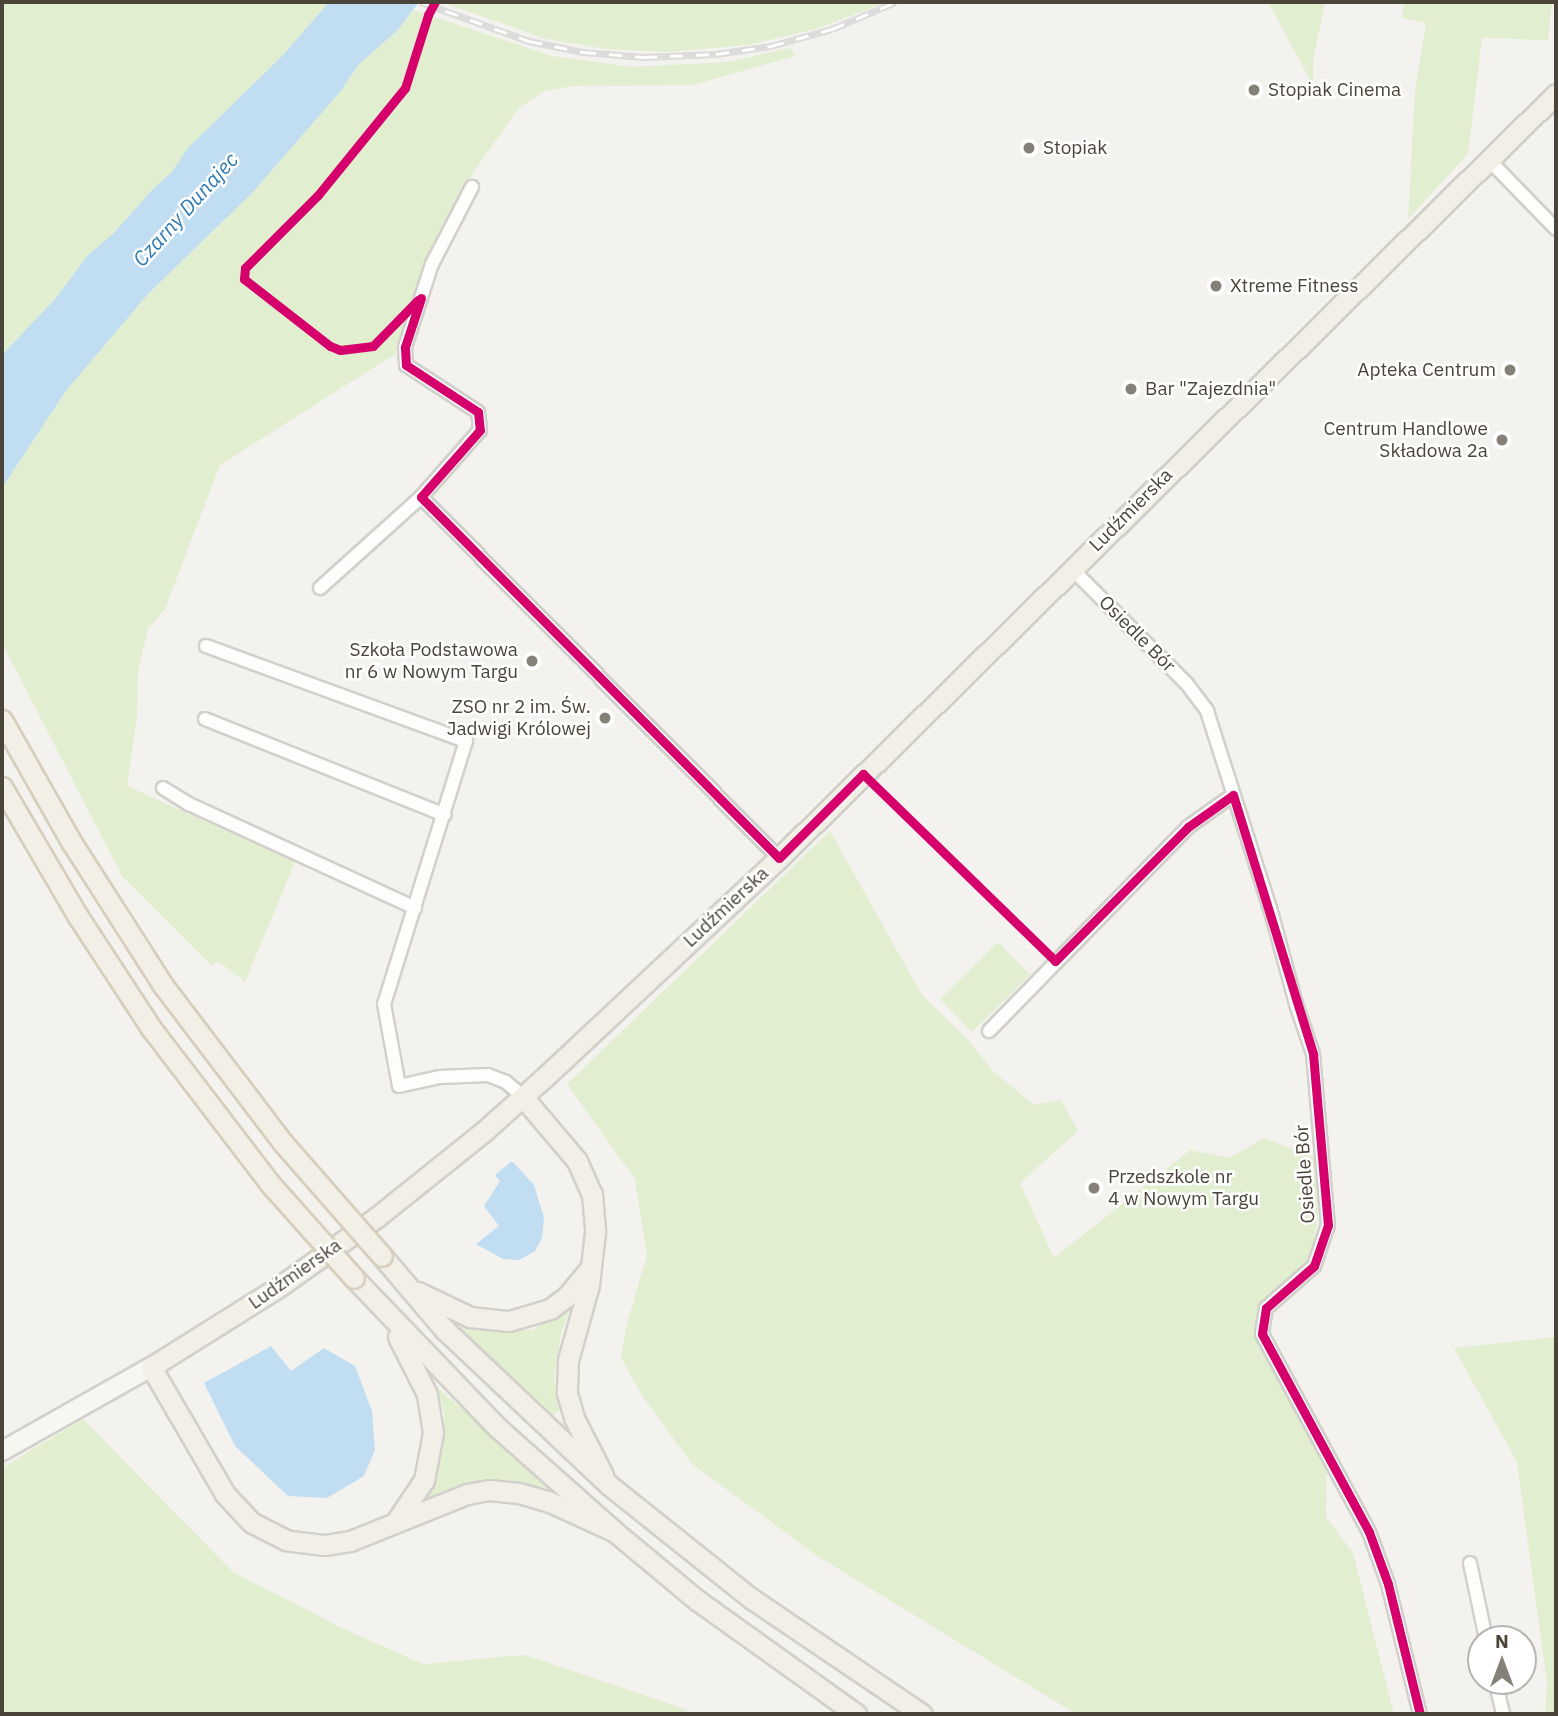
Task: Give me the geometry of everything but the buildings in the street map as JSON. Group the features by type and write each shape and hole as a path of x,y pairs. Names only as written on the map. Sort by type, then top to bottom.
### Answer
{"main road":[{"name":"Ludźmierska","path":"2,1451 151,1367 260,1299 377,1217 523,1097 779,858 1556,94"},
{"path":"2,720 72,843 162,984 283,1143 468,1354 608,1486 752,1599 922,1714"},
{"path":"2,787 79,918 151,1028 264,1175 384,1312 498,1428 615,1532 708,1608 856,1714"},
{"path":"523,1097 577,1161 587,1180 595,1213 589,1285 568,1360 567,1393 574,1418 608,1486"},
{"path":"405,1284 448,1309 470,1317 509,1321 550,1309 567,1296 589,1270"},
{"path":"384,1312 421,1376 433,1433 424,1480 395,1523"},
{"path":"151,1367 225,1494 252,1523 286,1540 324,1545 350,1541 467,1494 489,1490 518,1493 550,1502 615,1532"}],"street":[{"path":"1489,160 1556,229"},
{"path":"320,588 421,497 480,430 478,412 406,365 405,347 432,264 471,187"},
{"path":"421,497 779,858"},
{"name":"Osiedle Bór","path":"1072,569 1187,684 1208,710 1313,1054 1328,1225 1314,1266 1266,1308 1262,1334 1369,1532 1388,1584 1420,1714"},
{"path":"206,646 467,741 384,1004 399,1086 440,1077 488,1076 506,1083 523,1097"},
{"path":"205,719 446,814"},
{"path":"163,788 189,804 415,908"},
{"path":"989,1031 1188,827 1233,795"},
{"path":"1470,1563 1483,1625"},
{"path":"1499,1695 1503,1714"}],"green space":[{"path":"2,2 330,2 283,55 189,148 171,173 113,234 88,255 56,298 2,355"},
{"path":"441,2 887,2 819,28 748,45 667,52 606,49 546,39"},
{"path":"1268,2 1325,2 1313,61 1313,85"},
{"path":"1404,2 1552,2 1548,40 1482,38 1468,154 1408,219 1415,91 1426,23 1402,18"},
{"path":"414,10 552,56 632,67 728,62 790,48 795,56 693,85 572,86 544,91 518,109 475,170 448,222 423,275 395,354 220,465 165,609 148,629 138,671 137,717 127,786 295,862 245,982 218,961 212,966 122,876 2,643 2,488 65,392 148,294 252,193 340,92 359,64 398,30"},
{"path":"830,831 922,995 968,1040 994,1072 1034,1105 1061,1100 1078,1131 1020,1183 1054,1258 1190,1150 1229,1158 1264,1138 1315,1157 1318,1218 1310,1259 1262,1304 1254,1332 1327,1465 1326,1517 1353,1553 1394,1714 1076,1714 819,1557 692,1464 641,1394 621,1358 626,1327 647,1256 635,1179 567,1084"},
{"path":"998,942 1030,975 972,1032 940,999"},
{"path":"573,1304 562,1330 554,1376 560,1409 551,1417 446,1314 474,1326 532,1330"},
{"path":"1556,1337 1556,1714 1545,1714 1547,1683 1517,1462 1454,1348"},
{"path":"437,1387 553,1489 496,1481 453,1487 423,1502 442,1445 444,1413"},
{"path":"83,1419 233,1572 344,1629 423,1664 525,1655 682,1708 691,1714 2,1714 2,1468"}],"water":[{"name":"Czarny Dunajec","path":"329,2 419,2 398,30 359,64 340,92 252,193 148,294 65,392 2,488 2,355 56,298 88,255 113,234 171,173 188,148 283,55"},
{"path":"512,1161 534,1185 544,1218 542,1238 535,1251 519,1260 503,1259 476,1244 499,1226 484,1206 500,1181 495,1175"},
{"path":"271,1346 291,1371 324,1348 355,1366 372,1411 375,1450 364,1476 327,1498 288,1496 235,1446 204,1383"}],"railway":[{"path":"421,2 529,41 583,52 644,57 716,54 771,46 832,29 896,2"}],"cycle path":[{"path":"418,300 373,346 340,350 330,346 244,279 245,268 318,195 405,88 428,15 435,2"},
{"path":"421,298 405,347 406,365 478,412 480,430 421,497 779,858 863,774 1055,961 1188,827 1233,795 1313,1054 1328,1225 1314,1266 1266,1308 1262,1334 1369,1532 1388,1584 1420,1714"}],"place":[{"name":"Stopiak Cinema","path":"1254,90"},
{"name":"Stopiak","path":"1029,148"},
{"name":"Xtreme Fitness","path":"1216,286"},
{"name":"Apteka Centrum","path":"1510,370"},
{"name":"Bar \"Zajezdnia\"","path":"1131,389"},
{"name":"Centrum Handlowe Składowa 2a","path":"1502,440"},
{"name":"Szkoła Podstawowa nr 6 w Nowym Targu","path":"532,661"},
{"name":"ZSO nr 2 im. Św. Jadwigi Królowej","path":"605,718"},
{"name":"Przedszkole nr 4 w Nowym Targu","path":"1094,1188"}]}
